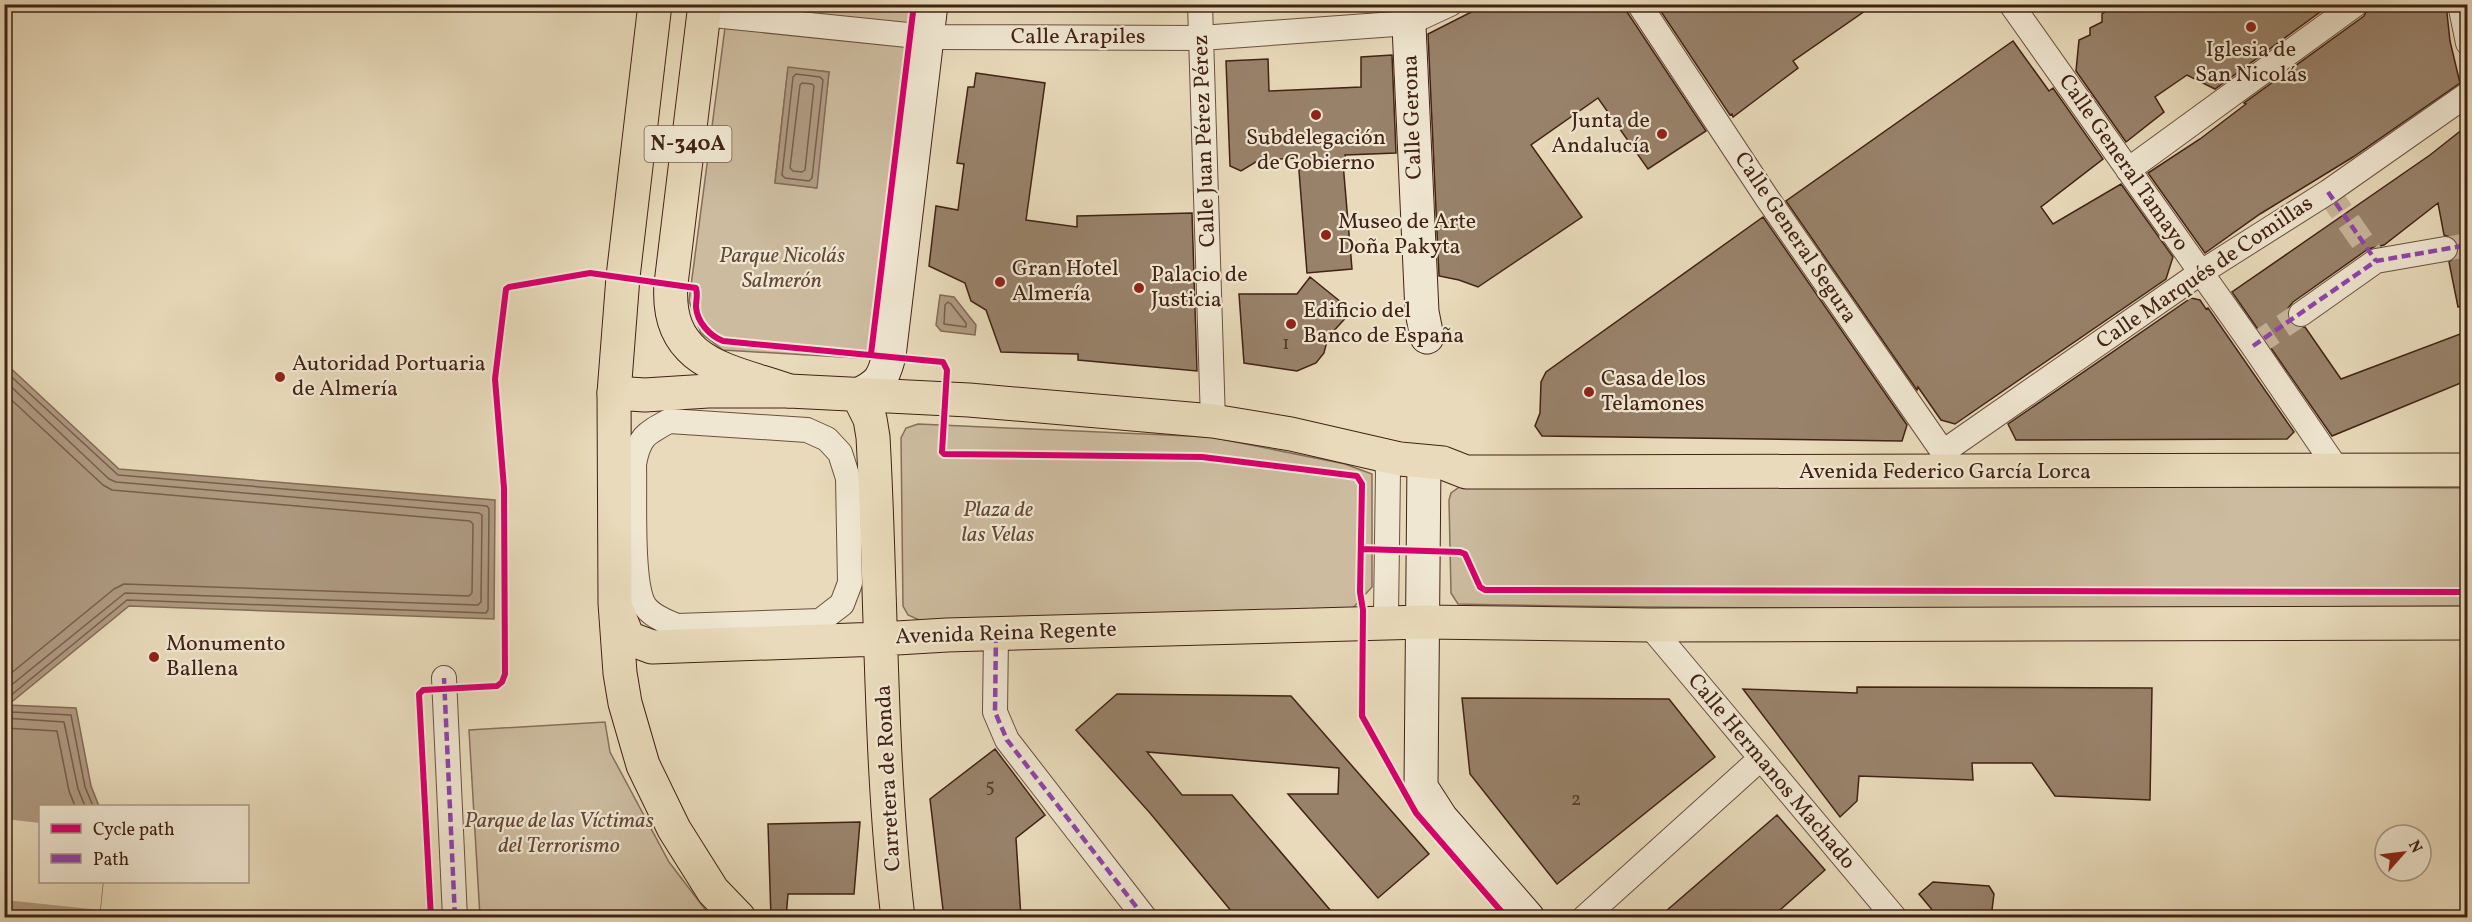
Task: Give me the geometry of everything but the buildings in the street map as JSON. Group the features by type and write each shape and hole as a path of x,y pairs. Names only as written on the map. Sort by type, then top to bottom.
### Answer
{"main road":[{"name":"N-340A","path":"614,393 623,277 655,4"},
{"name":"N-340A","path":"704,9 671,284 672,311 684,340 700,359 789,391"},
{"path":"740,918 713,891 674,829 643,765 625,703 620,673 615,603 614,393 789,391 969,400 1214,422 1291,434 1385,456 1424,462"},
{"name":"Carretera de Ronda","path":"858,395 870,419 873,436 880,639 889,811 898,918"},
{"name":"Avenida Federico García Lorca","path":"1424,462 1443,463 1466,472 1942,462 2337,470 2468,470"},
{"name":"Avenida Reina Regente","path":"615,603 628,638 652,647 996,634 1423,622"},
{"path":"1423,622 1649,625 2468,623"}],"street":[{"path":"858,395 872,388 883,377 889,356 930,4"},
{"name":"Calle Juan Pérez Pérez","path":"1200,4 1214,422"},
{"name":"Calle Arapiles","path":"704,9 927,37 1202,38 1409,14 1450,4"},
{"name":"Calle General Segura","path":"1639,4 1942,462"},
{"name":"Calle General Tamayo","path":"2011,4 2337,470"},
{"path":"2128,170 2356,4"},
{"path":"2460,4 2468,43"},
{"name":"Calle Gerona","path":"1409,14 1422,312 1427,337"},
{"name":"Calle Marqués de Comillas","path":"1942,462 2200,273 2328,192 2468,94"},
{"path":"2301,314 2376,261 2445,249"},
{"path":"669,421 807,430 827,439 840,453 848,478 850,584 842,604 820,621 677,626 657,617 643,604 637,583 634,464 638,445 650,431 669,421"},
{"path":"1382,622 1386,614 1387,575 1388,471 1385,456"},
{"path":"1424,462 1421,787 1441,818 1528,918"},
{"name":"Calle Hermanos Machado","path":"1649,625 1895,918"},
{"path":"996,634 995,712 1006,740 1145,918"},
{"path":"444,678 455,918"},
{"path":"1584,918 1760,759"}],"green space":[{"name":"Parque Nicolás Salmerón","path":"728,5 922,5 881,338 859,358 723,350 701,333 689,301","holes":["788,68 829,72 816,188 775,182"]},
{"name":"Plaza de las Velas","path":"918,424 1211,437 1345,464 1372,474 1372,587 1351,610 919,620 908,615 903,606 901,438 906,428"},
{"path":"1465,483 2467,488 2467,606 1837,608 1458,604 1451,593 1449,500 1451,493"},
{"name":"Parque de las Víctimas del Terrorismo","path":"605,722 610,752 669,862 711,917 480,917 469,730"}],"water":[{"path":"788,67 829,72 817,188 775,183"},
{"path":"940,295 954,297 976,325 975,335 941,331 936,325"},
{"path":"4,362 119,469 495,500 494,619 129,606 8,705 76,708 91,786 99,805 39,805 39,883 103,883 100,910 105,917 5,917"}],"pier":[{"path":"5,819 39,823 39,883 103,883 100,910 5,900"}],"tunnel":[{"path":"2328,192 2376,261"},
{"path":"2445,249 2468,245"},
{"path":"2253,346 2301,314"}],"marked path":[{"path":"2328,192 2376,261"},
{"path":"2253,346 2376,261 2468,245"},
{"path":"996,634 995,712 1007,740 1145,918"},
{"path":"444,678 455,918"}],"cycle path":[{"path":"871,354 914,4"},
{"path":"431,918 419,694 423,690 497,686 502,682 505,674 504,488 495,379 506,289 590,273 696,288 696,307 699,318 709,332 723,341 943,362 947,370 942,452 944,454 1202,457 1357,476 1362,484 1360,592 1363,610 1362,716 1416,813 1507,918"},
{"path":"1361,549 1460,552 1465,554 1480,587 1485,590 2468,592"}],"place":[{"name":"Iglesia de San Nicolás","path":"2251,27"},
{"name":"Subdelegación de Gobierno","path":"1316,115"},
{"name":"Junta de Andalucía","path":"1662,134"},
{"name":"Museo de Arte Doña Pakyta","path":"1326,235"},
{"name":"Gran Hotel Almería","path":"1000,282"},
{"name":"Palacio de Justicia","path":"1139,288"},
{"name":"Edificio del Banco de España","path":"1291,324"},
{"name":"Autoridad Portuaria de Almería","path":"280,377"},
{"name":"Casa de los Telamones","path":"1589,392"},
{"name":"Monumento Ballena","path":"154,657"}]}
